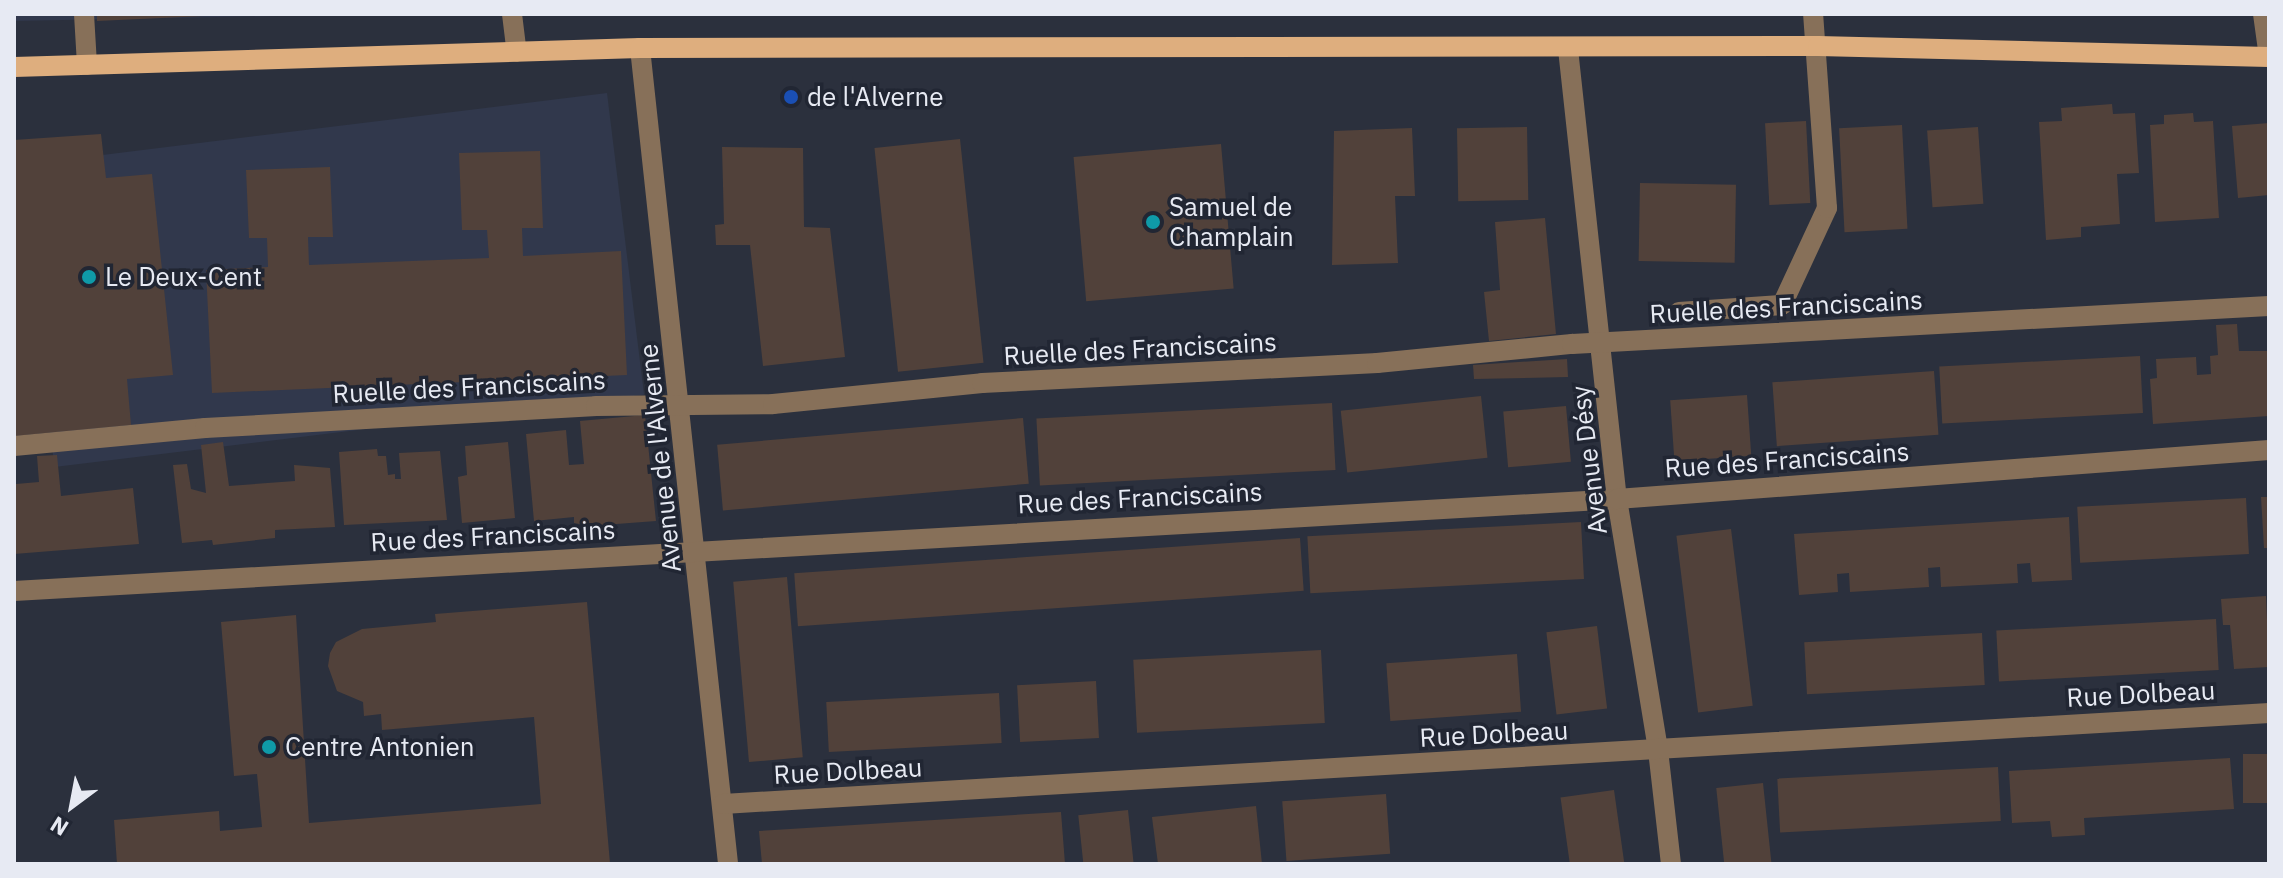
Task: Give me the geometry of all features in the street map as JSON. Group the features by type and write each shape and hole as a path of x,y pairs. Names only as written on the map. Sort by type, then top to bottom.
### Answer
{"main road":[{"path":"14,67 640,48 1568,49 1818,46 2269,57"}],"street":[{"path":"84,14 87,65"},
{"path":"512,14 517,52"},
{"path":"1679,312 1782,305 1827,208 1818,46 1813,14"},
{"path":"2263,14 2269,57"},
{"name":"Avenue de l'Alverne","path":"640,48 682,404 728,864"},
{"name":"Avenue Désy","path":"1568,49 1617,499 1658,750 1671,864"},
{"name":"Ruelle des Franciscains","path":"14,446 205,428 682,404 773,404 982,383 1377,363 1601,343 2269,306"},
{"name":"Rue des Franciscains","path":"14,591 1617,499 2269,450"},
{"name":"Rue Dolbeau","path":"723,804 2269,713"}],"shaded area":[{"path":"14,14 379,14 14,21"},
{"path":"607,93 644,395 54,467 17,165"}],"building":[{"path":"97,14 204,14 204,16 97,21"},
{"path":"2112,104 2113,114 2135,113 2139,173 2117,174 2120,224 2081,227 2081,237 2046,240 2039,122 2062,121 2061,108"},
{"path":"2193,113 2194,122 2213,121 2219,218 2155,222 2150,125 2164,124 2164,115"},
{"path":"1806,121 1810,203 1769,205 1765,123"},
{"path":"2269,123 2269,195 2238,198 2232,126"},
{"path":"1902,125 1907,229 1845,232 1839,128"},
{"path":"1527,127 1528,200 1458,201 1457,128"},
{"path":"1978,127 1983,204 1932,207 1927,131"},
{"path":"1412,128 1415,196 1395,196 1398,263 1332,265 1334,131"},
{"name":"Le Deux-Cent","path":"101,134 106,178 152,174 173,375 127,379 131,425 14,436 14,140"},
{"path":"960,139 984,363 898,372 874,148"},
{"name":"Samuel de Champlain","path":"1221,144 1234,288 1086,301 1074,157"},
{"path":"722,147 803,148 804,227 830,228 845,357 763,366 750,245 716,245 715,225 724,224"},
{"path":"540,151 543,228 522,228 523,256 621,251 627,375 212,393 206,270 268,267 267,238 249,238 246,170 330,167 333,237 308,237 309,265 489,258 487,230 462,230 459,153"},
{"path":"1640,183 1736,185 1735,263 1639,261"},
{"path":"1545,218 1556,334 1489,341 1484,292 1500,290 1495,222"},
{"path":"2237,324 2239,351 2269,351 2269,416 2153,424 2150,379 2157,378 2156,359 2196,357 2197,375 2211,374 2210,356 2218,355 2216,325"},
{"path":"2140,356 2143,413 1942,423 1939,367"},
{"path":"1567,359 1568,377 1474,379 1473,365"},
{"path":"1934,371 1938,435 1777,446 1772,382"},
{"path":"1747,395 1751,456 1674,461 1670,400"},
{"path":"1481,396 1487,458 1347,472 1341,411"},
{"path":"1332,403 1336,470 1040,485 1036,418"},
{"path":"1566,406 1571,462 1508,467 1503,411"},
{"path":"645,415 656,521 590,526 574,523 574,517 534,521 526,434 566,430 569,465 584,464 580,421"},
{"path":"1023,418 1029,484 723,511 717,445"},
{"path":"223,442 229,486 295,481 294,465 330,468 335,527 275,530 275,538 213,545 212,540 182,543 173,465 187,464 191,489 206,493 201,445"},
{"path":"508,442 515,518 462,523 458,477 467,475 465,446"},
{"path":"377,449 378,456 386,456 388,475 395,474 395,479 401,479 399,453 440,451 447,520 344,525 339,452"},
{"path":"57,455 61,496 133,488 139,544 14,554 16,484 39,482 37,456"},
{"path":"2261,497 2269,497 2269,548 2264,548"},
{"path":"2246,498 2249,554 2080,563 2077,507"},
{"path":"2069,517 2072,580 2032,582 2030,563 2017,564 2018,583 1941,587 1940,567 1928,568 1929,587 1850,592 1849,573 1837,574 1838,592 1799,595 1794,534"},
{"path":"1581,522 1584,579 1310,593 1307,536"},
{"path":"1731,529 1753,706 1698,712 1676,536"},
{"path":"1300,538 1304,591 798,626 794,573"},
{"path":"787,577 803,757 749,762 733,582"},
{"path":"2266,596 2269,667 2234,669 2230,625 2223,625 2221,599"},
{"name":"Centre Antonien","path":"587,602 610,863 117,864 114,820 219,811 220,831 262,827 257,774 234,776 221,622 296,615 309,823 541,804 534,717 382,730 381,714 364,716 363,702 337,691 328,666 330,653 336,642 362,629 436,622 435,614"},
{"path":"2216,619 2219,670 1999,681 1996,631"},
{"path":"1597,626 1607,708 1556,715 1546,632"},
{"path":"1982,633 1985,685 1807,694 1804,642"},
{"path":"1321,650 1325,723 1137,733 1133,660"},
{"path":"1517,654 1521,712 1390,721 1386,663"},
{"path":"1096,681 1099,738 1020,742 1017,685"},
{"path":"999,693 1002,743 829,752 826,702"},
{"path":"2243,754 2269,754 2269,803 2243,803"},
{"path":"2230,758 2234,809 2084,818 2085,835 2052,837 2050,821 2012,823 2009,771"},
{"path":"1998,767 2001,821 1780,832 1777,779"},
{"path":"1763,783 1771,864 1724,864 1716,788"},
{"path":"1614,790 1624,864 1570,864 1561,798"},
{"path":"1386,794 1390,854 1286,861 1282,801"},
{"path":"1256,806 1262,864 1158,864 1152,817"},
{"path":"1128,810 1134,864 1083,864 1078,815"},
{"path":"1061,812 1065,864 762,864 759,831"}],"place":[{"name":"de l'Alverne","path":"791,97"},
{"name":"Samuel de Champlain","path":"1153,222"},
{"name":"Le Deux-Cent","path":"89,277"},
{"name":"Centre Antonien","path":"269,747"}]}
